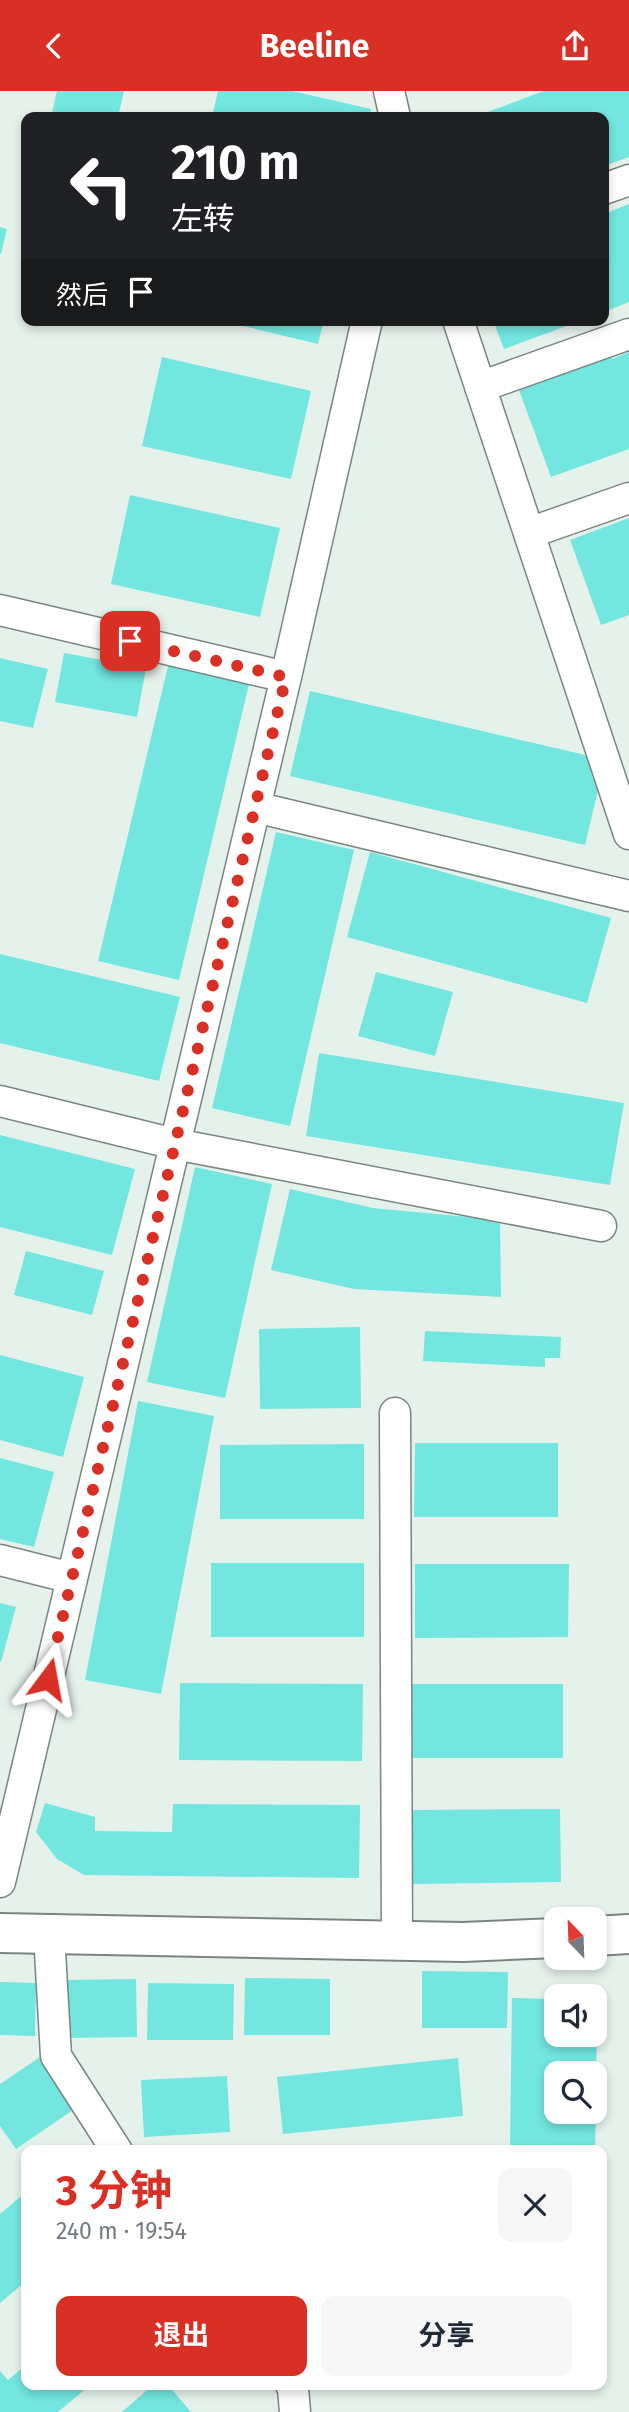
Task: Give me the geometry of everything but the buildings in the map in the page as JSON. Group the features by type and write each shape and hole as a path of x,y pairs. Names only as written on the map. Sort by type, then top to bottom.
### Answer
{"main road":[{"path":"0,1933 463,1942 544,1939"},
{"path":"607,1935 629,1934"}],"street":[{"path":"389,91 394,112"},
{"path":"609,187 629,180"},
{"path":"0,1882 286,677 366,326"},
{"path":"460,326 629,834"},
{"path":"480,387 629,334"},
{"path":"529,533 629,498"},
{"path":"0,610 286,677"},
{"path":"255,807 629,896"},
{"path":"0,1101 175,1144 601,1226"},
{"path":"395,1413 397,1941"},
{"path":"0,1560 72,1578"},
{"path":"48,1934 56,2056 113,2145"},
{"path":"293,2390 295,2412"}],"route":[{"path":"48,1679 286,677 130,641"}]}
